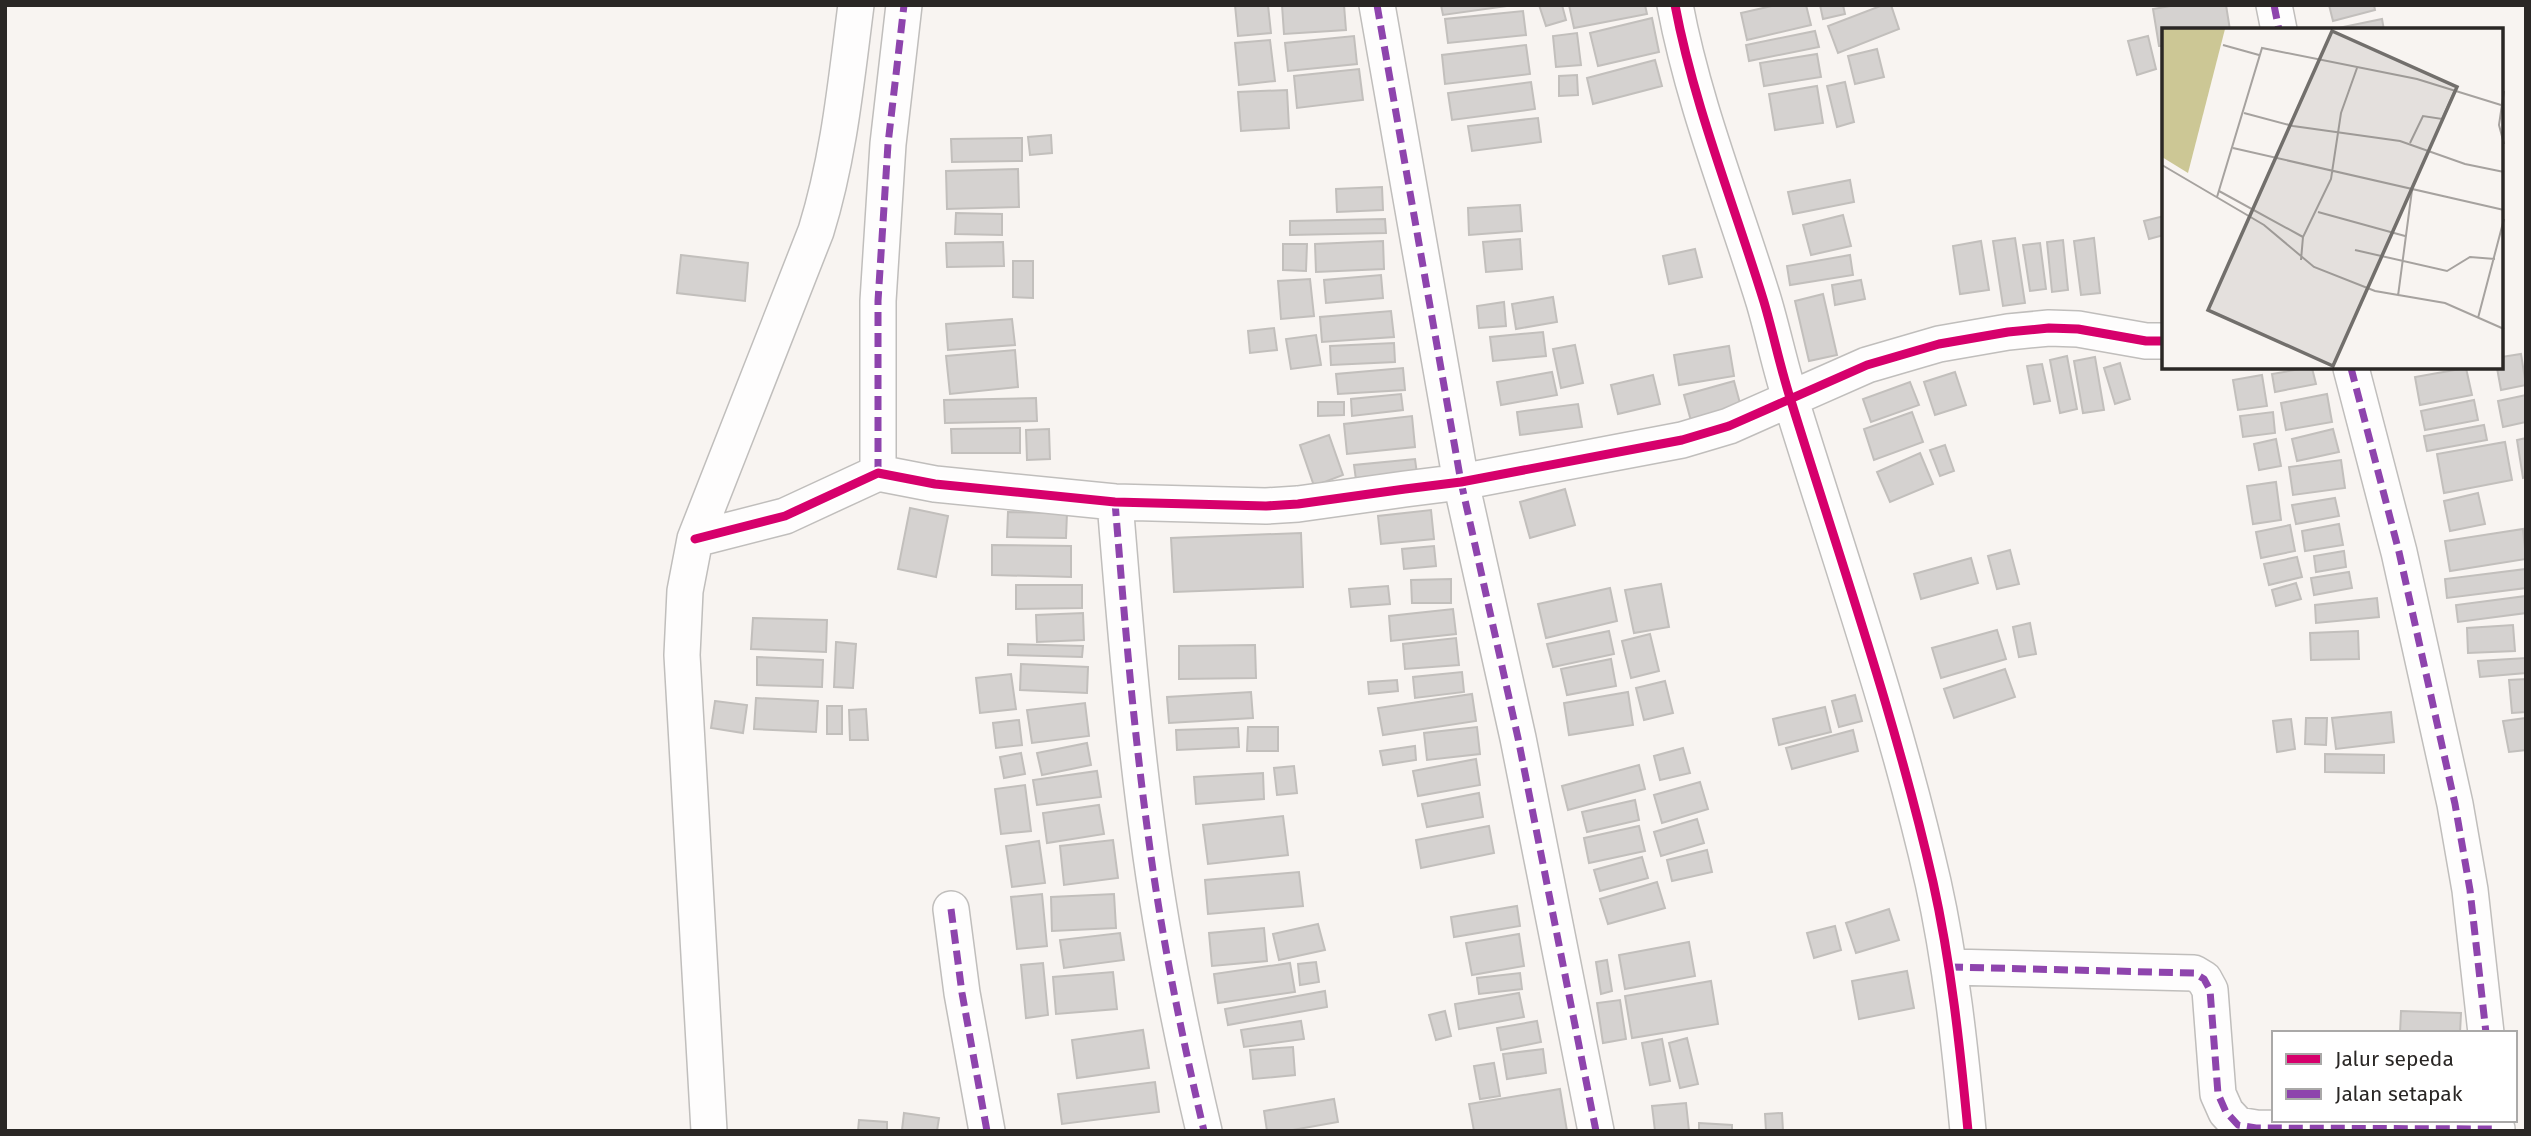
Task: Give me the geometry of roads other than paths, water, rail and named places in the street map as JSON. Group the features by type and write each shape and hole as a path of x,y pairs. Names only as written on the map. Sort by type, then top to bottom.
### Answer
{"street":[{"path":"709,1131 682,655 685,591 695,539 816,231 826,198 839,138 856,5"},
{"path":"878,473 879,288 888,144 904,5"},
{"path":"1377,5 1461,482 1518,738 1595,1131"},
{"path":"1675,5 1700,102 1765,305 1790,400 1848,580 1895,739 1932,881 1949,967 1968,1131"},
{"path":"2274,5 2279,28"},
{"path":"695,539 785,516 878,473 935,484 1115,502 1266,506 1298,504 1461,482 1682,440 1729,426 1867,365 1939,344 2049,328 2078,329 2146,341 2162,341"},
{"path":"2351,369 2399,552 2455,804 2470,890 2486,1031"},
{"path":"1115,502 1129,677 1148,836 1171,976 1204,1131"},
{"path":"951,909 962,993 987,1131"},
{"path":"1949,967 2194,973 2204,979 2210,990 2218,1094 2226,1112 2238,1125 2256,1129 2497,1126"}]}
